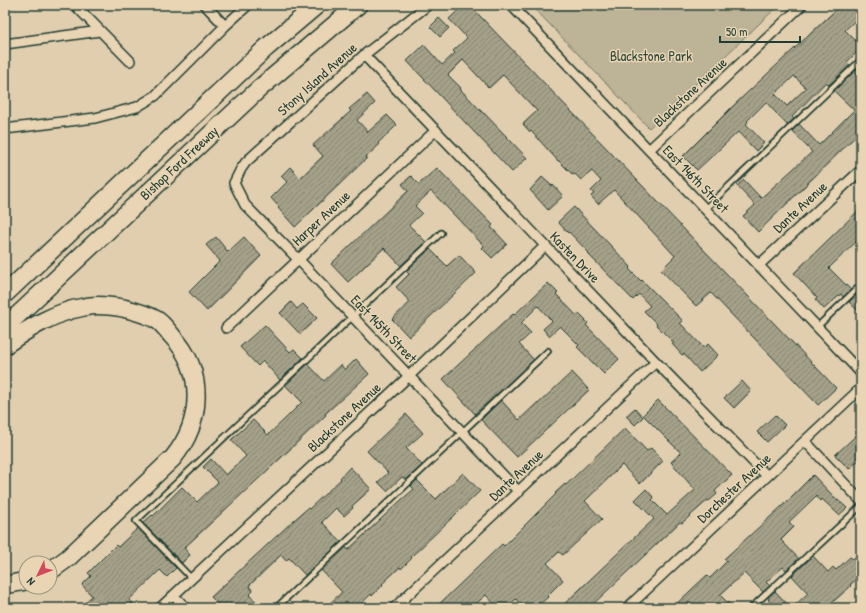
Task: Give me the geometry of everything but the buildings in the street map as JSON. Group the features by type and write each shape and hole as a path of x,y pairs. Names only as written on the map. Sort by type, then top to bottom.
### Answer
{"highway":[{"name":"Bishop Ford Freeway","path":"5,294 266,48 317,5"},
{"name":"Bishop Ford Freeway","path":"5,327 260,88 358,5"},
{"path":"5,345 25,330 56,315 85,306 112,306 139,311 158,321 176,339 186,354 194,375 196,407 182,446 173,458 68,558 58,565"},
{"path":"5,584 18,582"}],"street":[{"path":"75,5 130,62"},
{"path":"205,5 225,26"},
{"path":"5,129 95,118 138,107 155,96 248,5"},
{"name":"Stony Island Avenue","path":"234,182 246,162 364,55 428,5"},
{"name":"East 146th Street","path":"511,5 861,373"},
{"name":"Blackstone Avenue","path":"649,150 802,5"},
{"path":"5,44 100,31"},
{"name":"Kasten Drive","path":"364,55 656,362 767,476"},
{"name":"Harper Avenue","path":"226,328 436,130"},
{"name":"Dante Avenue","path":"759,266 861,170"},
{"name":"East 145th Street","path":"234,182 244,205 298,259 519,492"},
{"name":"Blackstone Avenue","path":"160,608 409,376 545,246"},
{"name":"Dante Avenue","path":"394,608 656,362"},
{"name":"Dorchester Avenue","path":"628,608 861,388"},
{"path":"805,441 861,501"},
{"path":"174,596 186,608"}],"lane":[{"path":"705,209 861,60"},
{"path":"192,579 136,521 441,233"},
{"path":"817,327 861,284"},
{"path":"276,608 548,351"},
{"path":"751,608 861,506"}],"green space":[{"name":"Blackstone Park","path":"531,5 779,5 649,128"}]}
